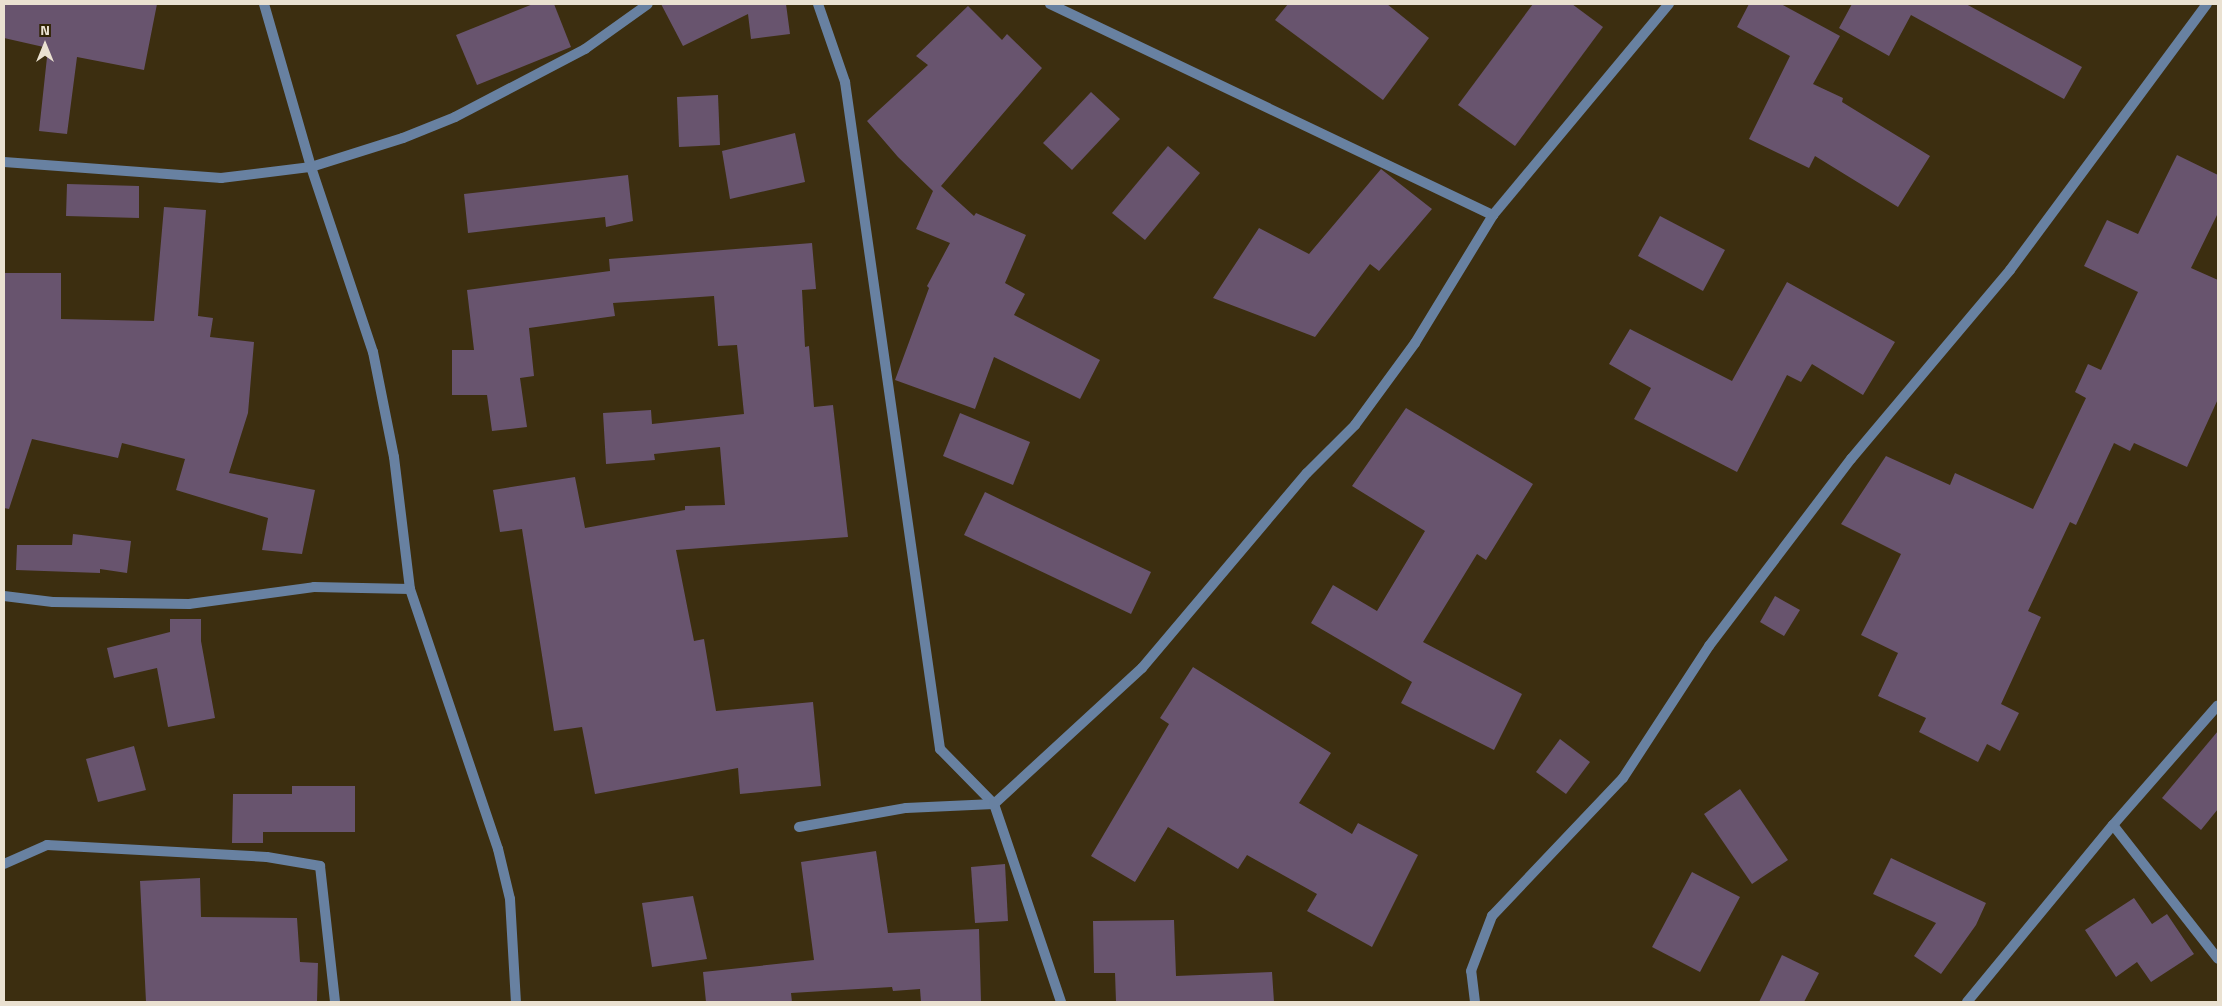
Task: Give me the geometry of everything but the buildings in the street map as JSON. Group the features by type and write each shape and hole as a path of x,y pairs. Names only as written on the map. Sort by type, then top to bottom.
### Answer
{"street":[{"path":"264,4 311,167 373,352 394,456 410,589 498,849 510,899 516,1002"},
{"path":"4,162 220,178 311,167 403,138 455,117 585,49 648,4"},
{"path":"818,4 844,82 940,750 994,804 1061,1002"},
{"path":"1050,4 1493,215"},
{"path":"799,827 906,808 994,804 1142,668 1307,473 1355,425 1415,343 1493,215 1669,4"},
{"path":"1475,1002 1471,971 1492,916 1623,778 1715,638 1851,459 2010,270 2207,4"},
{"path":"4,596 53,602 189,604 314,586 410,589"},
{"path":"1967,1002 2113,825 2218,705"},
{"path":"2113,825 2218,959"},
{"path":"4,864 47,845 267,857 320,866 335,1002"}]}
